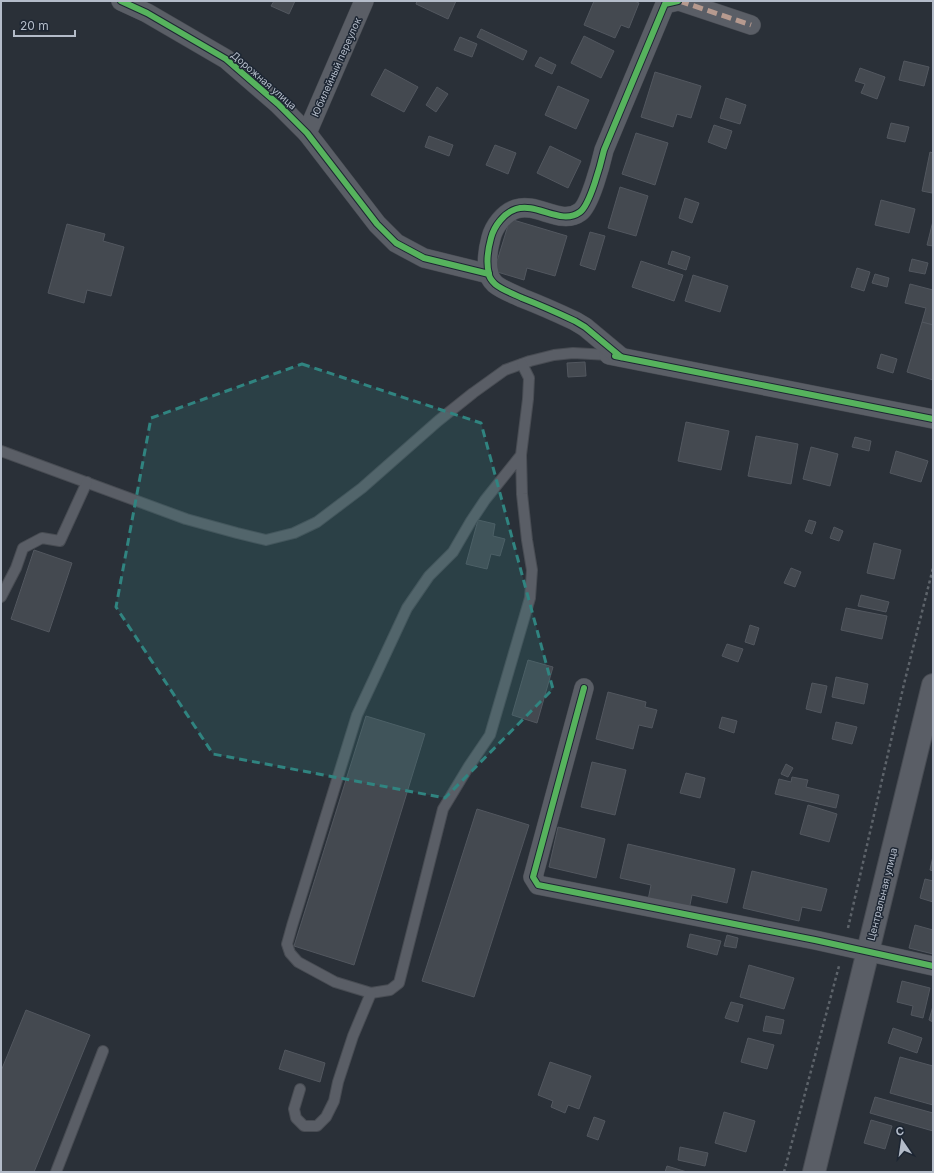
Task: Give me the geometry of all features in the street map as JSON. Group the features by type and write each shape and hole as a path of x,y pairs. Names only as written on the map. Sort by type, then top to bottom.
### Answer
{"street":[{"name":"Дорожная улица","path":"121,1 147,13 226,59 278,104 306,133 377,224 396,243 424,258 489,274"},
{"name":"Юбилейный переулок","path":"306,133 364,1"},
{"path":"751,25 678,1 665,4 604,150 600,168 582,211 573,216 558,216 534,209 516,209 506,214 493,231 488,251 489,274 494,284 585,327 615,356 933,419"},
{"name":"Центральная улица","path":"814,1172 933,685"},
{"path":"584,688 533,877 538,885 868,951 933,966"}],"lane":[{"path":"1,451 186,519 237,534 266,540 294,533 317,522 338,507 472,393 505,370 554,355 573,353 615,356"},
{"path":"521,455 485,500 453,552 429,576 407,608 356,715 287,944 290,953 298,962 335,982 371,993 390,990 399,983 443,809 490,735 530,598 532,570 522,494 521,455 529,378 522,364"},
{"path":"1,597 16,568 23,548 42,538 60,541 86,482"},
{"path":"300,1089 294,1108 296,1118 304,1126 317,1126 326,1117 334,1101 338,1082 353,1036 371,993"},
{"path":"56,1172 103,1051"}],"path":[{"path":"784,1172 843,946 904,684 933,568"}],"highlighted area":[{"path":"302,364 481,423 553,689 445,798 213,754 116,607 151,418"}],"building":[{"path":"274,1 295,1 289,14 271,6"},
{"path":"417,1 456,1 448,19 416,4"},
{"path":"594,1 634,1 639,3 629,28 621,25 615,38 584,25"},
{"path":"481,29 527,51 523,60 477,37"},
{"path":"584,36 614,51 601,78 571,63"},
{"path":"460,37 477,44 472,57 454,50"},
{"path":"540,57 556,65 552,74 535,66"},
{"path":"904,61 929,67 924,86 899,80"},
{"path":"860,68 885,77 877,99 861,93 865,84 855,81"},
{"path":"385,69 418,87 404,112 371,95"},
{"path":"655,72 701,86 691,118 677,114 673,127 641,117"},
{"path":"558,86 589,100 576,129 545,115"},
{"path":"437,87 448,94 436,112 426,105"},
{"path":"726,98 746,105 740,124 720,118"},
{"path":"891,123 909,127 905,142 887,138"},
{"path":"714,125 732,131 726,149 708,142"},
{"path":"636,133 668,143 655,185 622,174"},
{"path":"429,136 453,145 449,156 425,147"},
{"path":"495,145 516,153 508,174 486,165"},
{"path":"550,146 581,161 568,188 537,173"},
{"path":"930,152 933,153 932,193 922,191"},
{"path":"620,187 648,196 636,236 608,228"},
{"path":"685,198 699,203 692,223 679,218"},
{"path":"881,200 915,209 909,233 875,225"},
{"path":"510,219 567,236 555,276 527,268 524,280 494,271"},
{"path":"933,221 933,246 927,245"},
{"path":"67,224 105,234 103,241 124,247 111,296 87,290 84,303 48,293"},
{"path":"590,232 605,236 595,270 580,265"},
{"path":"672,251 690,257 686,270 668,264"},
{"path":"912,259 928,263 925,274 909,271"},
{"path":"641,261 683,275 674,301 632,287"},
{"path":"857,268 870,272 864,291 851,287"},
{"path":"875,274 889,278 887,287 872,283"},
{"path":"693,275 728,286 720,312 685,301"},
{"path":"910,284 933,290 933,325 922,322 926,308 905,303"},
{"path":"922,322 933,325 933,380 907,372"},
{"path":"881,354 897,359 893,373 877,368"},
{"path":"585,362 586,376 568,377 567,363"},
{"path":"686,422 729,431 721,470 678,461"},
{"path":"756,436 798,444 791,484 748,476"},
{"path":"855,437 871,441 869,451 852,447"},
{"path":"811,447 838,454 830,486 803,479"},
{"path":"896,451 928,461 921,482 890,473"},
{"path":"478,520 495,524 493,536 505,539 500,556 491,554 487,569 466,564"},
{"path":"809,520 816,522 812,534 805,531"},
{"path":"834,527 843,531 839,541 830,538"},
{"path":"874,543 901,550 894,579 867,573"},
{"path":"34,550 72,563 49,632 11,619"},
{"path":"791,568 801,572 795,587 784,583"},
{"path":"861,595 889,602 886,612 858,606"},
{"path":"846,608 887,616 882,639 841,630"},
{"path":"750,625 759,628 754,645 745,642"},
{"path":"727,644 743,649 738,662 722,656"},
{"path":"528,660 553,667 537,723 512,715"},
{"path":"836,677 868,684 864,704 832,697"},
{"path":"812,683 827,686 821,713 806,709"},
{"path":"608,692 646,702 645,707 657,710 652,728 639,725 633,749 596,739"},
{"path":"366,716 425,734 354,965 294,946"},
{"path":"722,717 737,721 734,733 719,728"},
{"path":"836,722 857,727 852,744 832,739"},
{"path":"592,762 626,770 615,815 581,807"},
{"path":"786,764 793,768 788,777 781,774"},
{"path":"686,773 705,778 700,798 680,793"},
{"path":"792,777 808,780 806,787 839,795 836,808 775,794 779,779 791,782"},
{"path":"808,805 837,814 829,842 800,834"},
{"path":"477,809 529,825 474,997 422,981"},
{"path":"558,827 605,839 596,878 549,867"},
{"path":"628,844 735,869 727,903 692,895 689,910 648,900 651,885 620,878"},
{"path":"933,856 933,871 930,870"},
{"path":"752,871 827,889 821,911 802,907 799,921 743,908"},
{"path":"925,879 933,881 933,902 920,898"},
{"path":"915,925 933,930 933,954 909,948"},
{"path":"690,934 721,941 717,955 687,947"},
{"path":"727,935 738,938 736,948 724,946"},
{"path":"749,965 794,978 784,1009 740,997"},
{"path":"902,981 930,988 923,1018 911,1015 913,1006 897,1002"},
{"path":"731,1002 743,1005 738,1022 725,1018"},
{"path":"933,1006 933,1022 929,1020"},
{"path":"26,1010 90,1035 34,1172 1,1172 1,1071"},
{"path":"766,1016 784,1020 781,1034 763,1031"},
{"path":"893,1028 922,1038 917,1053 888,1043"},
{"path":"748,1038 774,1045 767,1069 741,1062"},
{"path":"285,1050 325,1063 320,1082 279,1069"},
{"path":"900,1057 933,1066 933,1105 890,1093"},
{"path":"550,1062 591,1076 579,1109 568,1105 565,1113 551,1107 553,1101 538,1095"},
{"path":"875,1097 933,1113 933,1131 870,1113"},
{"path":"724,1112 755,1121 746,1152 715,1143"},
{"path":"594,1117 605,1121 598,1140 587,1136"},
{"path":"871,1120 892,1126 885,1149 864,1143"},
{"path":"680,1147 708,1153 705,1166 678,1160"},
{"path":"667,1166 687,1172 665,1172"}],"marked path":[{"path":"679,1 751,25"}],"cycle path":[{"path":"121,1 147,13 226,59 278,104 307,133 377,224 396,243 424,258 489,274"},
{"path":"621,357 585,327 575,321 508,292 495,284 489,275 488,251 494,229 500,220 516,209 532,208 557,215 573,216 584,208 595,183 604,150 665,4 678,1"},
{"path":"615,356 933,419"},
{"path":"584,688 533,877 538,885 815,940 933,966"}]}
